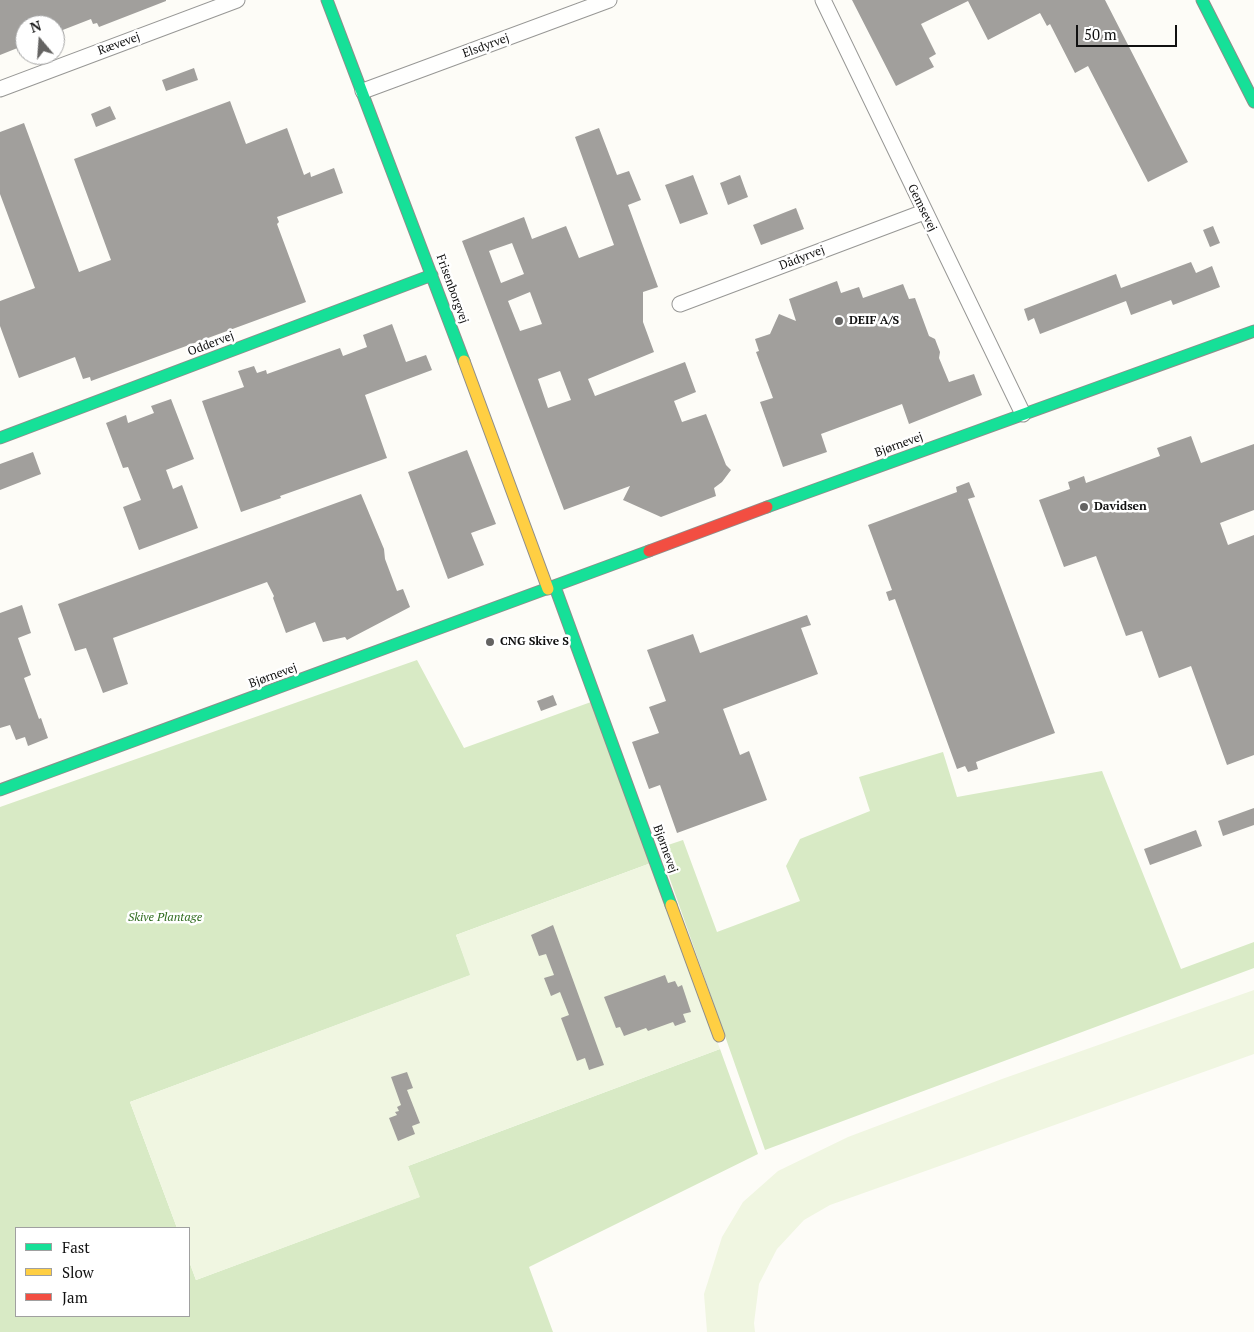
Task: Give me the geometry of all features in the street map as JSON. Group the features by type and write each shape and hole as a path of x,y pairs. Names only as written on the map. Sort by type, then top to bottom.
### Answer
{"street":[{"name":"Rævevej","path":"0,89 237,0"},
{"name":"Frisenborgvej","path":"327,0 551,588"},
{"name":"Elsdyrvej","path":"363,91 609,0"},
{"name":"Gemsevej","path":"822,0 1023,414"},
{"path":"1202,0 1254,102"},
{"name":"Dådyrvej","path":"680,304 924,212"},
{"name":"Oddervej","path":"0,438 432,275"},
{"name":"Bjørnevej","path":"0,790 1254,331"},
{"name":"Bjørnevej","path":"551,588 719,1036"}],"green space":[{"name":"Skive Plantage","path":"417,660 464,748 591,702 651,863 456,935 471,975 130,1102 177,1227 15,1227 15,1317 190,1317 190,1264 196,1280 419,1197 408,1166 720,1049 758,1154 529,1267 553,1332 0,1332 0,807"},
{"path":"943,752 957,797 1102,771 1181,969 1254,942 1254,968 765,1150 659,848 683,840 717,932 800,901 786,866 800,839 870,811 859,777"},
{"path":"651,863 720,1049 408,1166 420,1197 196,1280 190,1264 190,1227 177,1227 130,1102 470,975 456,935"},
{"path":"1254,990 1254,1054 830,1205 804,1220 777,1249 759,1284 754,1323 755,1332 707,1332 704,1294 722,1237 743,1202 778,1171 848,1137 1002,1079"}],"building":[{"path":"0,0 166,0 99,27 97,23 93,24 91,19 65,29 65,15 15,15 15,49 0,55"},
{"path":"852,0 1105,0 1188,162 1148,182 1088,66 1075,73 1050,24 1047,26 1040,13 988,40 968,1 921,24 936,54 929,58 934,67 896,86"},
{"path":"194,68 198,80 166,91 162,80"},
{"path":"230,101 246,144 287,128 304,175 310,172 311,177 334,168 343,193 277,217 279,222 277,224 306,302 91,381 90,377 83,379 75,357 19,378 0,326 0,301 35,288 0,194 0,132 24,123 79,272 111,260 74,159"},
{"path":"110,106 116,119 96,127 91,114"},
{"name":"DEIF A/S","path":"599,128 617,175 629,171 641,200 628,205 658,287 643,292 643,322 654,352 588,379 595,396 685,362 696,392 674,401 682,422 706,414 726,465 731,470 722,482 714,488 716,496 661,517 623,500 630,486 564,510 462,241 524,217 532,239 566,226 579,258 614,245 575,137","holes":["512,243 524,274 501,283 489,251","530,292 542,324 520,331 508,301","560,371 571,400 548,408 538,379"]},
{"path":"693,175 708,214 680,224 665,185"},
{"path":"740,175 748,197 728,205 720,183"},
{"path":"796,208 804,229 761,245 753,225"},
{"path":"1213,226 1220,243 1210,247 1203,230"},
{"path":"1191,262 1196,273 1212,266 1220,287 1173,305 1171,300 1131,315 1126,301 1040,334 1034,318 1028,321 1024,309 1116,274 1121,288"},
{"path":"837,281 841,293 859,287 863,298 903,284 909,299 915,298 929,336 935,339 940,352 939,358 949,382 974,374 982,395 909,424 902,404 821,434 827,452 783,467 760,402 773,398 756,352 759,351 755,339 770,334 779,314 796,321 789,299"},
{"path":"392,324 406,362 426,355 432,370 365,395 387,458 241,512 202,401 244,387 238,371 254,366 257,373 266,370 267,374 340,348 343,356 367,347 363,335"},
{"path":"171,399 194,459 166,470 173,489 182,485 198,528 139,550 123,507 141,500 128,467 123,468 106,423 126,415 128,423 154,413 151,406"},
{"path":"1191,436 1201,463 1254,444 1254,510 1220,523 1228,545 1254,535 1254,755 1227,765 1191,666 1159,678 1142,631 1126,636 1096,556 1064,567 1039,500 1070,489 1068,482 1084,476 1086,483 1160,456 1157,448"},
{"path":"467,450 496,524 471,533 484,565 448,579 408,472"},
{"path":"33,452 41,474 0,490 0,464"},
{"path":"969,482 975,497 968,499 1055,733 976,762 978,769 968,772 965,766 957,769 895,599 889,601 886,592 892,590 868,525 957,492 956,487"},
{"path":"361,494 384,549 385,559 397,591 403,589 410,607 347,640 345,637 323,642 315,622 286,633 273,598 274,596 267,582 113,638 128,684 103,693 86,648 75,651 58,604"},
{"path":"22,605 31,633 18,638 31,675 24,678 48,738 28,746 25,737 16,740 10,725 0,728 0,613"},
{"path":"807,615 811,625 801,628 818,674 723,709 740,755 749,751 767,800 677,833 660,785 649,789 632,742 659,733 649,707 666,701 647,650 693,634 700,653"},
{"path":"553,695 557,705 541,711 537,701"},
{"path":"1254,808 1254,825 1223,836 1218,821"},
{"path":"1196,830 1202,846 1150,865 1144,849"},
{"path":"553,925 604,1065 589,1070 585,1058 577,1061 561,1018 569,1015 560,992 551,996 544,978 554,975 546,954 539,956 531,935"},
{"path":"665,975 668,983 675,981 678,987 682,985 691,1012 683,1014 686,1022 675,1026 673,1022 648,1031 646,1028 624,1036 620,1027 616,1028 604,997"},
{"path":"407,1072 413,1088 407,1090 420,1123 412,1126 415,1134 398,1141 389,1118 397,1115 395,1112 399,1111 397,1107 401,1105 391,1077"}],"traffic: fast":[{"path":"327,0 464,361"},
{"path":"1202,0 1254,102"},
{"path":"0,438 432,275"},
{"path":"767,507 1254,331"},
{"path":"0,790 649,551"},
{"path":"555,587 671,905"}],"traffic: slow":[{"path":"464,361 548,589"},
{"path":"671,905 719,1036"}],"traffic: jam":[{"path":"649,551 767,507"}],"place":[{"name":"DEIF A/S","path":"839,321"},
{"name":"Davidsen","path":"1084,507"},
{"name":"CNG Skive S","path":"490,642"}]}
